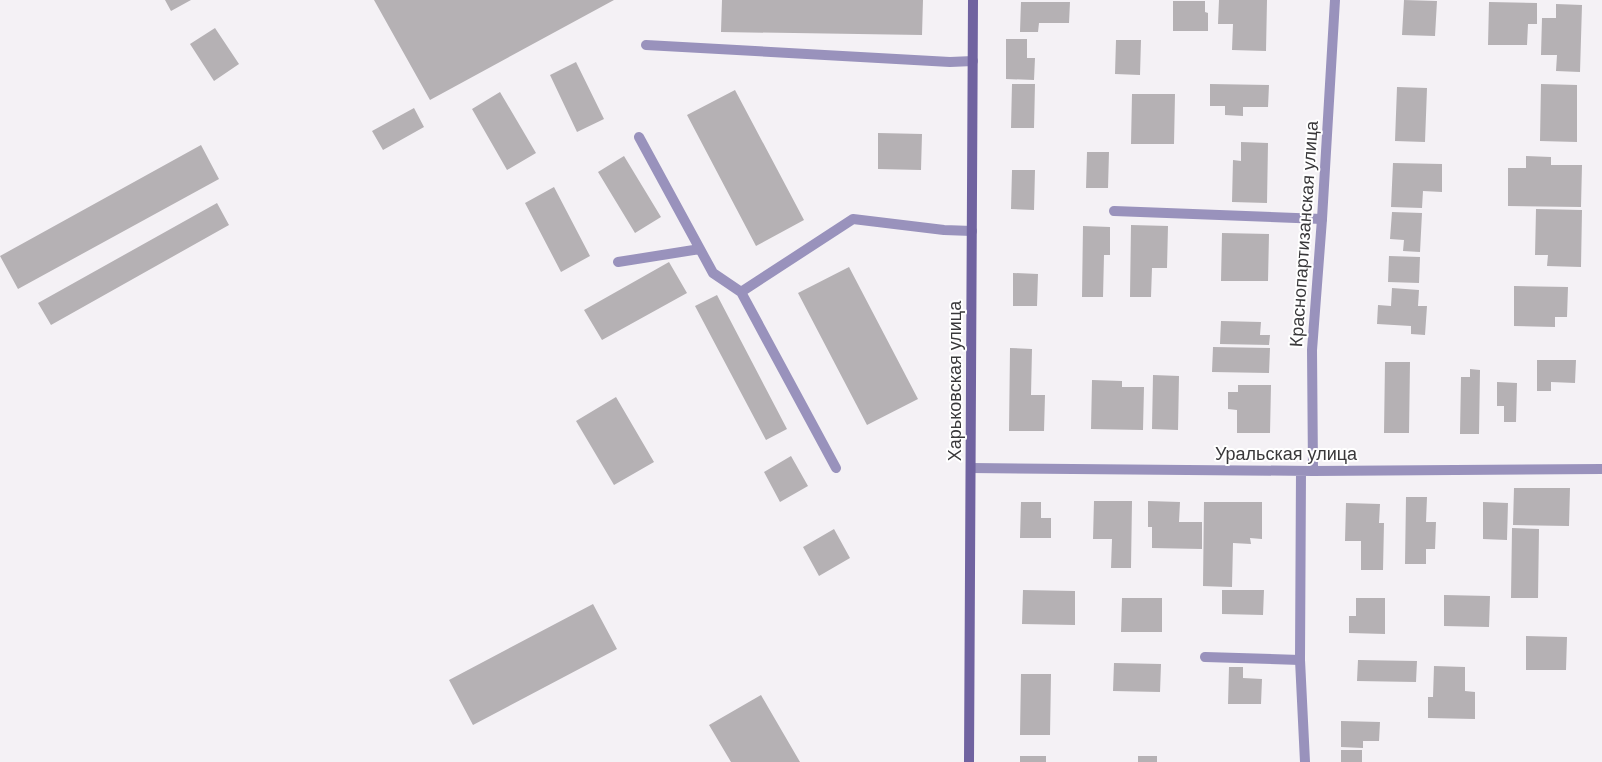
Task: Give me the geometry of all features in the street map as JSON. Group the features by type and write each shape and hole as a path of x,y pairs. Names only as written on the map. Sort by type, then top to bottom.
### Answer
{"street":[{"name":"Харьковская улица","path":"969,762 973,0"},
{"name":"Краснопартизанская улица","path":"1313,471 1312,350 1335,0"},
{"path":"646,45 973,62"},
{"path":"639,137 713,273 740,292 836,468"},
{"path":"1114,211 1322,219"},
{"path":"740,292 854,220 972,232"},
{"path":"618,262 700,248"},
{"name":"Уральская улица","path":"970,468 1301,471 1602,469"},
{"path":"1301,471 1300,660 1305,762"},
{"path":"1205,657 1300,660"}],"building":[{"path":"165,0 191,0 171,11"},
{"path":"374,0 614,0 430,100"},
{"path":"722,0 923,0 922,35 721,32"},
{"path":"1219,0 1267,0 1266,51 1232,50 1233,24 1218,24"},
{"path":"1404,0 1437,1 1435,36 1402,35"},
{"path":"1173,1 1205,1 1205,12 1208,13 1208,31 1173,31"},
{"path":"1021,2 1070,2 1069,23 1039,23 1038,32 1020,32"},
{"path":"1489,2 1537,3 1537,24 1528,24 1527,45 1488,45"},
{"path":"1556,4 1582,5 1580,72 1556,71 1557,55 1541,55 1542,18 1556,18"},
{"path":"215,28 239,64 214,81 190,44"},
{"path":"1006,39 1027,39 1027,58 1035,58 1034,80 1006,79"},
{"path":"1116,40 1141,40 1140,75 1115,74"},
{"path":"576,62 604,119 577,132 550,75"},
{"path":"1012,84 1035,84 1034,128 1011,128"},
{"path":"1210,84 1269,85 1268,107 1243,107 1243,116 1225,115 1225,106 1210,106"},
{"path":"1541,84 1577,85 1577,142 1540,141"},
{"path":"1397,87 1427,88 1425,142 1395,141"},
{"path":"735,90 804,220 756,246 687,115"},
{"path":"500,92 536,153 507,170 472,109"},
{"path":"1132,94 1175,94 1174,144 1131,144"},
{"path":"414,108 424,127 383,150 372,131"},
{"path":"878,133 922,134 921,170 878,169"},
{"path":"1241,142 1268,143 1267,203 1232,202 1233,160 1241,161"},
{"path":"201,145 219,179 18,289 0,256"},
{"path":"1087,152 1109,152 1108,188 1086,188"},
{"path":"624,156 661,217 635,233 598,172"},
{"path":"1526,156 1551,157 1551,165 1582,165 1581,207 1508,206 1508,168 1526,168"},
{"path":"1393,163 1442,164 1442,192 1423,191 1422,208 1391,207"},
{"path":"1012,170 1035,170 1034,210 1011,209"},
{"path":"554,187 590,256 561,272 525,203"},
{"path":"217,203 229,225 51,325 38,303"},
{"path":"1536,209 1582,210 1581,267 1547,266 1548,255 1535,255"},
{"path":"1392,212 1422,213 1420,252 1403,251 1404,240 1390,239"},
{"path":"1131,225 1168,226 1167,268 1152,268 1151,297 1130,297"},
{"path":"1083,226 1110,227 1110,255 1104,255 1103,297 1082,297"},
{"path":"1222,233 1269,234 1268,281 1221,281"},
{"path":"1389,256 1420,257 1419,283 1388,282"},
{"path":"669,262 687,293 602,340 584,310"},
{"path":"849,267 918,399 867,425 798,293"},
{"path":"1013,273 1038,274 1037,306 1013,306"},
{"path":"1514,286 1568,287 1567,317 1555,317 1555,327 1514,326"},
{"path":"1392,288 1419,290 1418,306 1427,306 1425,335 1411,334 1411,326 1377,324 1378,305 1391,306"},
{"path":"717,295 787,429 766,440 695,306"},
{"path":"1221,321 1261,322 1260,335 1270,335 1269,345 1220,344"},
{"path":"1213,347 1270,348 1269,373 1212,372"},
{"path":"1010,348 1032,349 1031,395 1045,395 1044,431 1009,431"},
{"path":"1537,360 1576,360 1575,383 1551,382 1551,391 1537,391"},
{"path":"1385,362 1410,362 1409,433 1384,433"},
{"path":"1470,369 1480,370 1479,434 1460,434 1461,377 1470,377"},
{"path":"1153,375 1179,376 1178,430 1152,429"},
{"path":"1092,380 1122,381 1122,387 1144,387 1143,430 1091,429"},
{"path":"1497,382 1517,383 1516,422 1504,422 1504,406 1497,406"},
{"path":"1238,385 1271,385 1270,433 1237,433 1237,410 1228,409 1228,392 1238,392"},
{"path":"616,397 654,462 614,485 576,421"},
{"path":"791,456 808,486 780,502 764,472"},
{"path":"1514,488 1570,488 1569,526 1513,525"},
{"path":"1406,497 1427,497 1426,522 1436,522 1435,549 1426,549 1426,564 1405,564"},
{"path":"1094,501 1132,501 1131,568 1111,568 1112,539 1093,539"},
{"path":"1148,501 1180,502 1179,522 1202,522 1202,549 1152,548 1152,527 1148,527"},
{"path":"1021,502 1041,502 1041,518 1051,518 1051,538 1020,538"},
{"path":"1204,502 1262,502 1262,539 1250,538 1251,544 1233,543 1232,587 1203,586"},
{"path":"1483,502 1508,503 1507,540 1483,539"},
{"path":"1346,503 1380,504 1379,523 1384,523 1383,570 1361,570 1361,541 1345,541"},
{"path":"1512,528 1539,529 1538,598 1511,598"},
{"path":"834,529 850,558 819,576 803,547"},
{"path":"1023,590 1075,591 1075,625 1022,624"},
{"path":"1222,590 1264,590 1263,615 1222,614"},
{"path":"1444,595 1490,596 1489,627 1444,626"},
{"path":"1122,598 1162,598 1162,632 1121,632"},
{"path":"1356,598 1385,598 1385,634 1349,633 1349,616 1356,616"},
{"path":"593,604 617,649 473,725 449,680"},
{"path":"1526,636 1567,637 1566,670 1526,670"},
{"path":"1358,660 1417,661 1416,682 1357,681"},
{"path":"1114,663 1161,664 1160,692 1113,691"},
{"path":"1434,666 1465,667 1465,691 1475,692 1475,719 1428,718 1428,697 1433,697"},
{"path":"1229,667 1243,667 1243,678 1262,679 1261,704 1228,704"},
{"path":"1021,674 1051,674 1050,735 1020,735"},
{"path":"761,695 800,762 731,762 709,725"},
{"path":"1341,721 1380,722 1379,741 1363,741 1363,748 1341,747"},
{"path":"1341,750 1362,750 1362,762 1341,762"},
{"path":"1020,756 1046,756 1046,762 1020,762"},
{"path":"1138,756 1157,756 1157,762 1138,762"}]}
